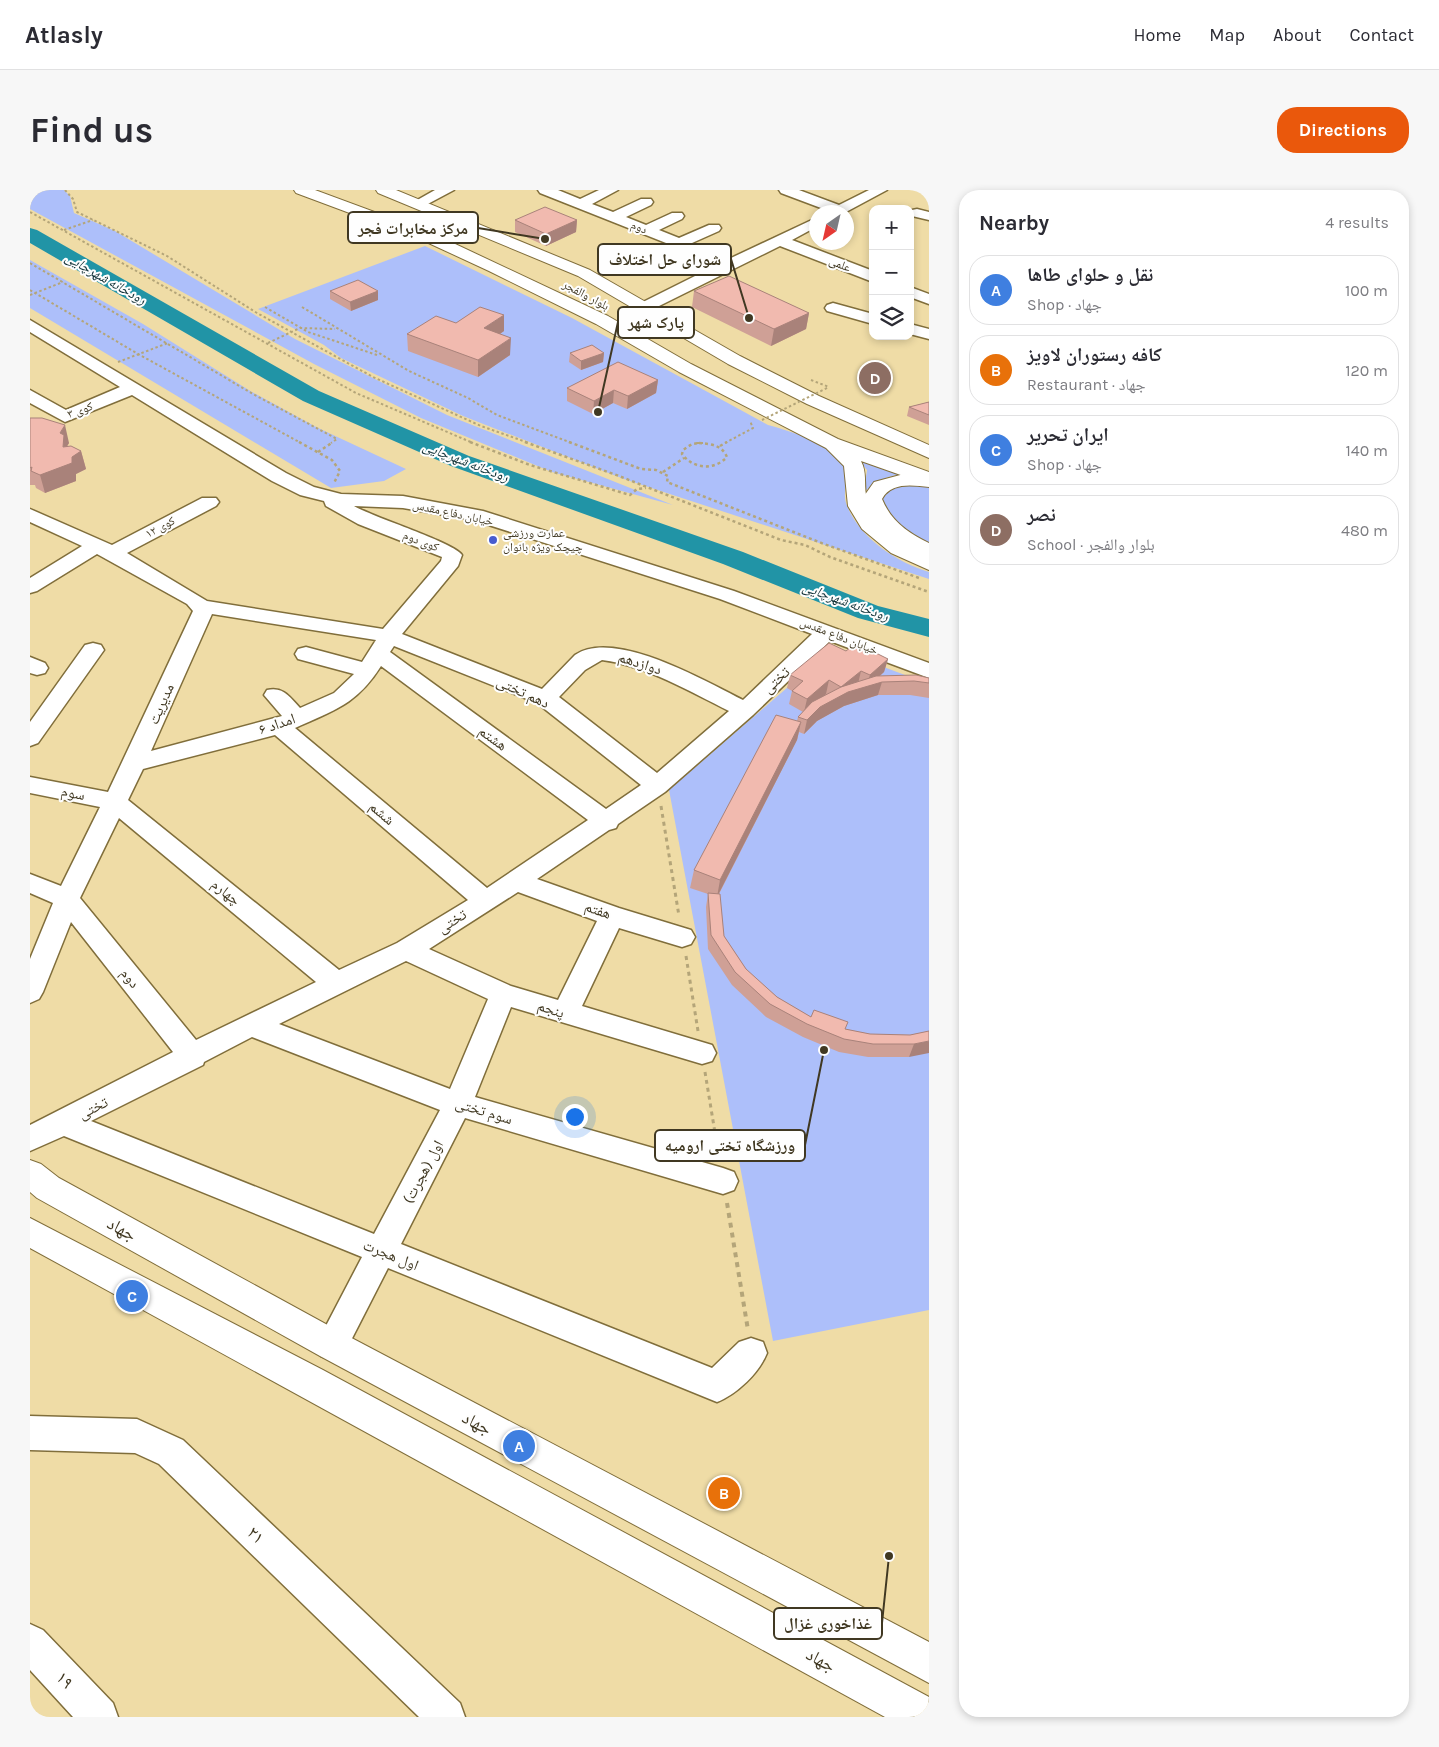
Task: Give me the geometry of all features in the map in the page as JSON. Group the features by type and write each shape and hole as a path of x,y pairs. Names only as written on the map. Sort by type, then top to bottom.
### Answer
{"main road":[{"path":"301,190 428,237 602,320 684,368 831,443 929,480"},
{"name":"بلوار والفجر","path":"342,190 515,260 612,308 717,371 778,402 864,443 929,468"},
{"name":"بلوار والفجر","path":"383,190 419,203 584,273 734,360 813,400 929,452"},
{"path":"643,308 705,330 803,383 926,438"},
{"path":"902,441 926,438"},
{"path":"831,443 854,462 859,508 867,520 895,547 925,571"},
{"path":"929,480 917,479 886,483 875,490 872,499 878,513 892,529 913,544 929,550"},
{"name":"جهاد","path":"36,1185 332,1346 929,1663"},
{"name":"جهاد","path":"30,1232 320,1387 926,1717"}],"street":[{"path":"419,203 447,190"},
{"path":"580,204 611,190"},
{"path":"786,190 823,205"},
{"path":"850,205 880,190"},
{"name":"دوم","path":"550,191 732,264"},
{"path":"614,217 646,202"},
{"path":"646,230 677,216"},
{"path":"643,308 809,225"},
{"path":"680,243 714,228"},
{"name":"علمی","path":"779,240 869,275"},
{"path":"914,293 929,299"},
{"path":"833,308 869,317"},
{"name":"خیابان دفاع مقدس","path":"31,326 279,477 307,491 327,491 340,500 402,502 476,515 727,595 929,671"},
{"path":"914,329 929,334"},
{"name":"کوی ۳","path":"30,395 65,418 133,388"},
{"name":"کوی دوم","path":"327,491 366,520 444,550 452,556 451,562 383,647"},
{"name":"کوی ۱۲","path":"30,587 104,550 209,502"},
{"path":"30,514 104,550 201,606 383,647"},
{"name":"مدیریت","path":"31,985 67,899 134,763 203,612 201,606"},
{"name":"تختی","path":"30,1139 193,1057 251,1025 406,950 486,901 607,822 657,786 745,710 828,632"},
{"path":"306,654 383,647"},
{"name":"دهم تختی","path":"383,647 545,698 657,786"},
{"name":"امداد ۶","path":"134,763 288,722 342,698 361,681 383,647"},
{"name":"هشتم","path":"383,647 607,822"},
{"path":"30,738 93,650"},
{"name":"دوازدهم","path":"545,698 590,654 611,653 661,668 745,710"},
{"path":"275,695 288,722"},
{"name":"ششم","path":"288,722 486,901"},
{"name":"سوم","path":"30,785 115,802"},
{"name":"چهارم","path":"115,802 336,983"},
{"name":"هفتم","path":"516,881 612,916 682,937"},
{"path":"30,883 67,899"},
{"name":"دوم","path":"67,899 193,1057"},
{"path":"565,1013 612,916"},
{"name":"پنجم","path":"406,950 503,994 702,1053"},
{"name":"اول (هجرت)","path":"332,1346 458,1104 503,994"},
{"name":"سوم تختی","path":"251,1025 458,1104 723,1181"},
{"name":"اول هجرت","path":"64,1123 717,1386 751,1353"},
{"name":"۲۱","path":"30,1433 137,1436 171,1452 446,1717"},
{"name":"۱۹","path":"30,1643 99,1717"}],"path":[{"path":"65,190 73,199 77,212 167,256 257,313 373,377 472,420 481,426 499,431 781,540 806,545 830,557 929,592"},
{"path":"30,212 356,393 457,437 530,465 630,495 637,489 647,488"},
{"path":"64,230 94,220"},
{"path":"30,263 168,342 253,394 337,439 318,452"},
{"path":"30,295 63,282"},
{"path":"30,290 138,354 332,460 340,472 327,491"},
{"path":"265,307 300,328 327,340 383,356"},
{"path":"302,307 383,356 497,415 641,469 663,472 668,476 667,482 789,529 822,546 925,571"},
{"path":"267,343 300,328 336,329"},
{"path":"118,362 168,342"},
{"path":"762,420 829,387 813,379"},
{"path":"719,447 753,428 747,413"},
{"path":"707,443 719,447 724,450 727,457 715,466 694,465 684,458 683,450 692,444 707,443"},
{"path":"663,472 684,458"}],"shaded area":[{"path":"30,190 64,190 70,196 74,213 115,231 295,339 447,415 673,505 552,472 421,418 314,364 30,209"},
{"path":"425,246 572,318 768,425 797,434 830,449 838,455 845,466 846,503 859,527 891,555 916,568 929,572 929,579 624,479 463,416 341,358 324,345 258,309"},
{"path":"30,260 143,324 252,392 316,427 406,469 384,481 331,488 30,308"},
{"path":"854,455 909,475 890,476 864,492 867,470"},
{"path":"929,483 929,547 895,526 880,496 893,486"},
{"path":"833,648 929,684 929,1310 773,1341 669,790"}],"building":[{"path":"545,207 577,220 546,234 515,220"},
{"path":"729,276 809,313 774,329 694,291"},
{"path":"358,280 378,291 350,302 330,291"},
{"path":"480,307 504,315 484,328 511,338 478,360 407,334 436,316 456,323"},
{"path":"592,345 604,353 581,361 570,353"},
{"path":"618,362 658,380 628,396 614,390 594,401 567,388"},
{"path":"929,402 929,415 909,407"},
{"path":"30,418 42,418 65,425 60,433 64,435 63,447 71,446 81,451 72,457 72,463 40,475 31,471"},
{"path":"829,643 846,651 856,643 888,659 870,675 861,671 841,687 829,680 807,699 792,691 803,681 790,675"},
{"path":"916,675 929,678 929,683 914,681 882,682 848,692 820,707 807,720 798,717 812,702 841,687 876,676"},
{"path":"776,715 801,722 720,880 694,870"},
{"path":"708,893 720,894 724,936 746,969 777,997 811,1017 814,1010 848,1022 845,1029 870,1034 910,1035 929,1031 929,1041 914,1044 873,1044 844,1039 807,1024 770,1004 735,972 711,935"}],"waterway":[{"name":"رودخانه شهرچایی","path":"30,234 311,396 460,461 733,558 868,612 929,628"}],"place":[{"name":"مرکز مخابرات فجر","path":"545,239"},
{"name":"شورای حل اختلاف","path":"749,318"},
{"name":"نصر","path":"875,378"},
{"name":"پارک شهر","path":"598,412"},
{"name":"عمارت ورزشی چیچک ویژه بانوان","path":"493,540"},
{"name":"ورزشگاه تختی ارومیه","path":"824,1050"},
{"name":"ایران تحریر","path":"132,1296"},
{"name":"نقل و حلوای طاها","path":"519,1446"},
{"name":"کافه رستوران لاویز","path":"724,1493"},
{"name":"غذاخوری غزال","path":"889,1556"}]}
